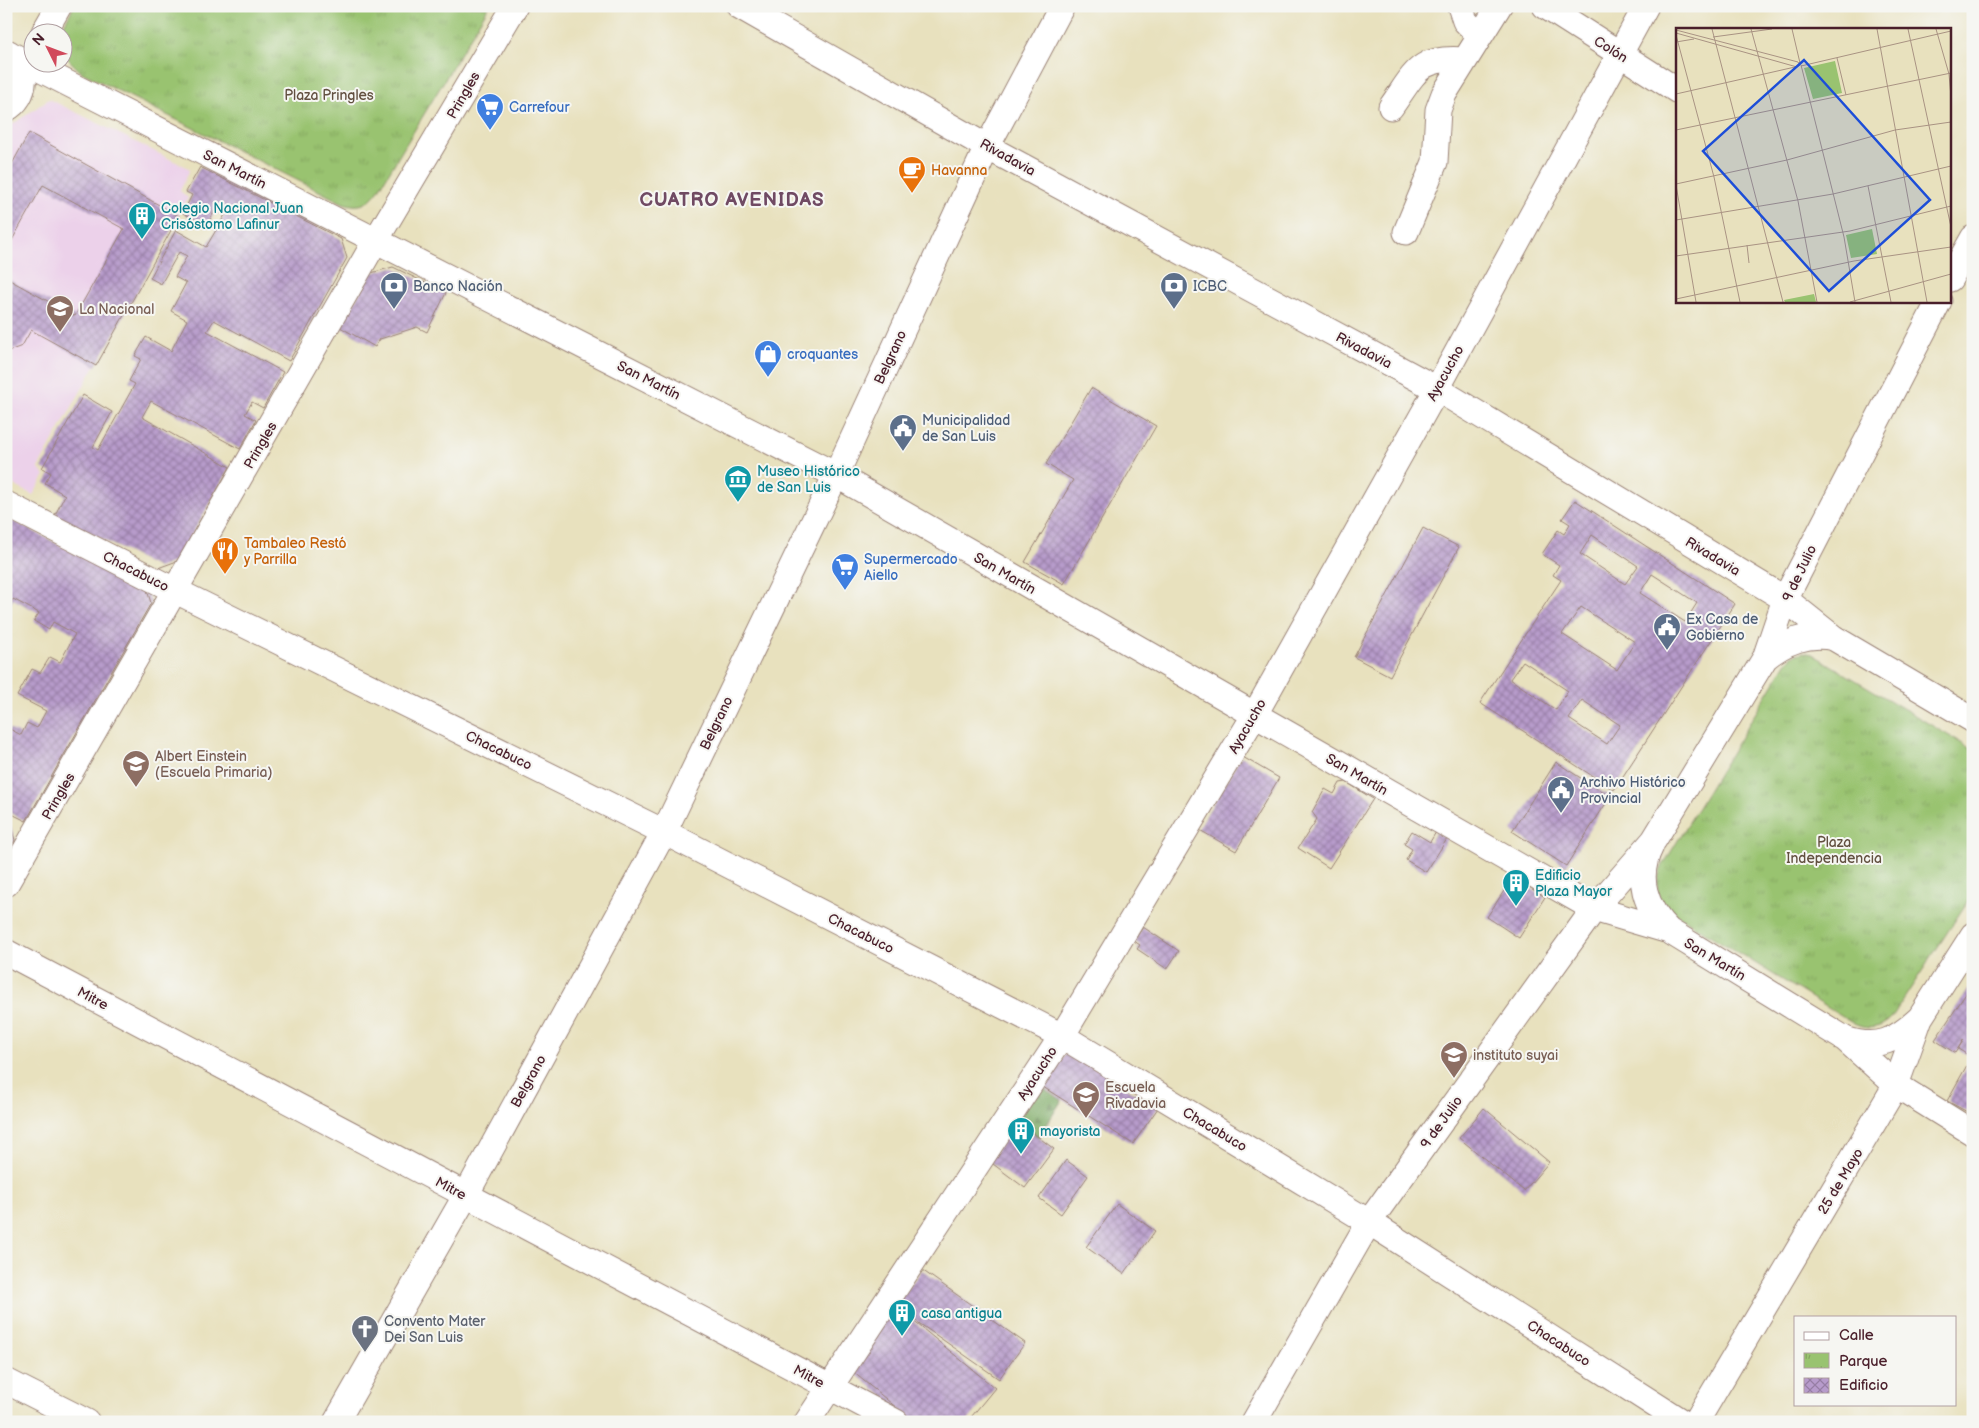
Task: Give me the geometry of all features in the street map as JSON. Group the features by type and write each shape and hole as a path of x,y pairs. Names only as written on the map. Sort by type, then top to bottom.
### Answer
{"street":[{"name":"Pringles","path":"6,884 376,240 515,6"},
{"name":"Rivadavia","path":"739,6 987,146 1437,389 1785,599 1834,638 1973,720"},
{"name":"Belgrano","path":"336,1422 466,1196 664,832 836,475 987,146 1062,6"},
{"path":"1460,6 1465,21 1480,36"},
{"path":"1406,232 1434,162 1438,110 1444,94 1499,6"},
{"name":"Colón","path":"1544,6 1676,90"},
{"name":"Ayacucho","path":"807,1422 1062,1036 1254,716 1437,389 1646,6"},
{"path":"1392,107 1418,69 1425,64 1446,58 1465,60"},
{"name":"San Martín","path":"20,59 836,475 1594,909 1669,931 1845,1039 1896,1085 1973,1134"},
{"path":"6,108 16,101 22,92 20,59"},
{"path":"65,72 75,87"},
{"path":"1958,271 1973,238"},
{"name":"9 de Julio","path":"1669,931 1653,913 1643,884 1644,860 1654,840 1766,658 1785,599 1938,302"},
{"name":"Chacabuco","path":"6,504 176,591 664,832 1062,1036 1369,1222 1682,1422"},
{"path":"1766,658 1780,647 1798,639 1820,636 1834,638"},
{"name":"9 de Julio","path":"1254,1422 1369,1222 1594,909 1654,840"},
{"name":"25 de Mayo","path":"1696,1422 1896,1085 1920,1018 1973,935"},
{"name":"Mitre","path":"6,952 896,1422"},
{"path":"1845,1039 1860,1044 1880,1044 1898,1036 1920,1018"},
{"path":"6,1381 87,1422"}],"shaded area":[{"name":"La Nacional","path":"49,99 190,169 180,191 188,198 38,468 45,475 33,495 6,481 6,129"}],"green space":[{"name":"Plaza Pringles","path":"74,6 489,6 378,191 367,202 359,205 343,203 81,72 72,63 72,22 65,22"},
{"name":"Plaza Independencia","path":"1803,652 1812,654 1973,750 1973,893 1892,1017 1884,1024 1870,1028 1854,1024 1672,912 1659,897 1657,885 1663,865 1786,663 1792,656"},
{"path":"1041,1087 1062,1100 1039,1137 1016,1120"}],"building":[{"name":"Colegio Nacional Juan Crisóstomo Lafinur","path":"29,133 179,216 96,366 31,330 22,346 6,352 6,278 75,316 124,229 43,185 6,251 6,175"},
{"path":"200,167 341,239 347,258 289,361 214,320 207,331 283,372 263,408 252,402 245,414 256,420 240,449 151,401 142,417 230,467 177,561 158,568 55,515 65,495 45,483 51,473 42,468 83,395 112,412 93,447 98,450 135,384 129,381 141,359 135,356 146,337 171,351 187,320 171,311 186,283 175,277 187,256 179,252 161,284 150,278 176,230 206,247 225,215 215,210 207,226 183,213 192,195 186,192"},
{"name":"Banco Nación","path":"393,267 446,293 427,332 417,327 380,339 375,347 340,327 371,273"},
{"path":"1091,388 1156,426 1064,584 1025,562 1073,480 1046,464"},
{"name":"Ex Casa de Gobierno","path":"1575,500 1735,604 1614,790 1480,703 1561,580 1553,575 1559,565 1542,554 1558,530 1564,534 1570,524 1562,519","holes":["1592,535 1638,566 1625,584 1580,554","1652,574 1697,603 1685,622 1640,593","1581,607 1635,642 1617,670 1562,634","1523,661 1568,691 1556,710 1510,679","1582,700 1620,725 1607,744 1569,719"]},
{"path":"6,517 147,590 151,603 26,821 6,811 6,727 21,735 27,723 37,728 46,711 17,696 32,669 40,673 50,657 60,662 75,634 53,622 49,630 34,621 39,613 13,599 6,611"},
{"path":"1423,528 1459,547 1390,676 1354,657"},
{"path":"1241,756 1279,778 1236,851 1198,829"},
{"name":"Archivo Histórico Provincial","path":"1556,762 1610,797 1566,866 1512,831"},
{"path":"1346,782 1373,799 1329,868 1298,848 1317,819 1312,812 1325,789 1334,794 1340,783"},
{"path":"6,822 10,824 15,840 6,856"},
{"path":"1412,831 1430,842 1436,832 1447,839 1426,872 1406,860 1412,849 1404,844"},
{"name":"Edificio Plaza Mayor","path":"1513,877 1545,897 1519,938 1487,917"},
{"path":"1143,927 1179,951 1167,969 1137,949 1140,945 1134,941"},
{"path":"1973,983 1973,1026 1969,1032 1973,1035 1973,1058 1958,1049 1964,1039 1955,1053 1935,1040"},
{"path":"1068,1049 1158,1108 1133,1144 1043,1087"},
{"path":"1971,1058 1973,1059 1973,1115 1947,1101"},
{"path":"1484,1108 1549,1162 1524,1191 1459,1138"},
{"name":"mayorista","path":"1016,1120 1054,1149 1025,1188 989,1161"},
{"path":"1066,1160 1088,1176 1061,1214 1039,1198"},
{"path":"1117,1204 1155,1231 1124,1274 1086,1247"},
{"name":"casa antigua","path":"922,1270 1025,1343 999,1379 900,1310 995,1388 967,1422 914,1422 847,1367"}],"place":[{"name":"Carrefour","path":"490,131"},
{"name":"Havanna","path":"912,194"},
{"name":"Colegio Nacional Juan Crisóstomo Lafinur","path":"142,240"},
{"name":"Banco Nación","path":"394,310"},
{"name":"ICBC","path":"1174,310"},
{"name":"La Nacional","path":"60,333"},
{"name":"croquantes","path":"768,378"},
{"name":"Municipalidad de San Luis","path":"903,452"},
{"name":"Museo Histórico de San Luis","path":"738,503"},
{"name":"Tambaleo Restó y Parrilla","path":"225,575"},
{"name":"Supermercado Aiello","path":"845,591"},
{"name":"Ex Casa de Gobierno","path":"1667,651"},
{"name":"Albert Einstein (Escuela Primaria)","path":"136,788"},
{"name":"Archivo Histórico Provincial","path":"1561,814"},
{"name":"Edificio Plaza Mayor","path":"1516,907"},
{"name":"instituto suyai","path":"1454,1079"},
{"name":"Escuela Rivadavia","path":"1086,1119"},
{"name":"mayorista","path":"1021,1155"},
{"name":"casa antigua","path":"902,1337"},
{"name":"Convento Mater Dei San Luis","path":"365,1353"}],"district":[{"name":"CUATRO AVENIDAS","path":"732,199"}]}
